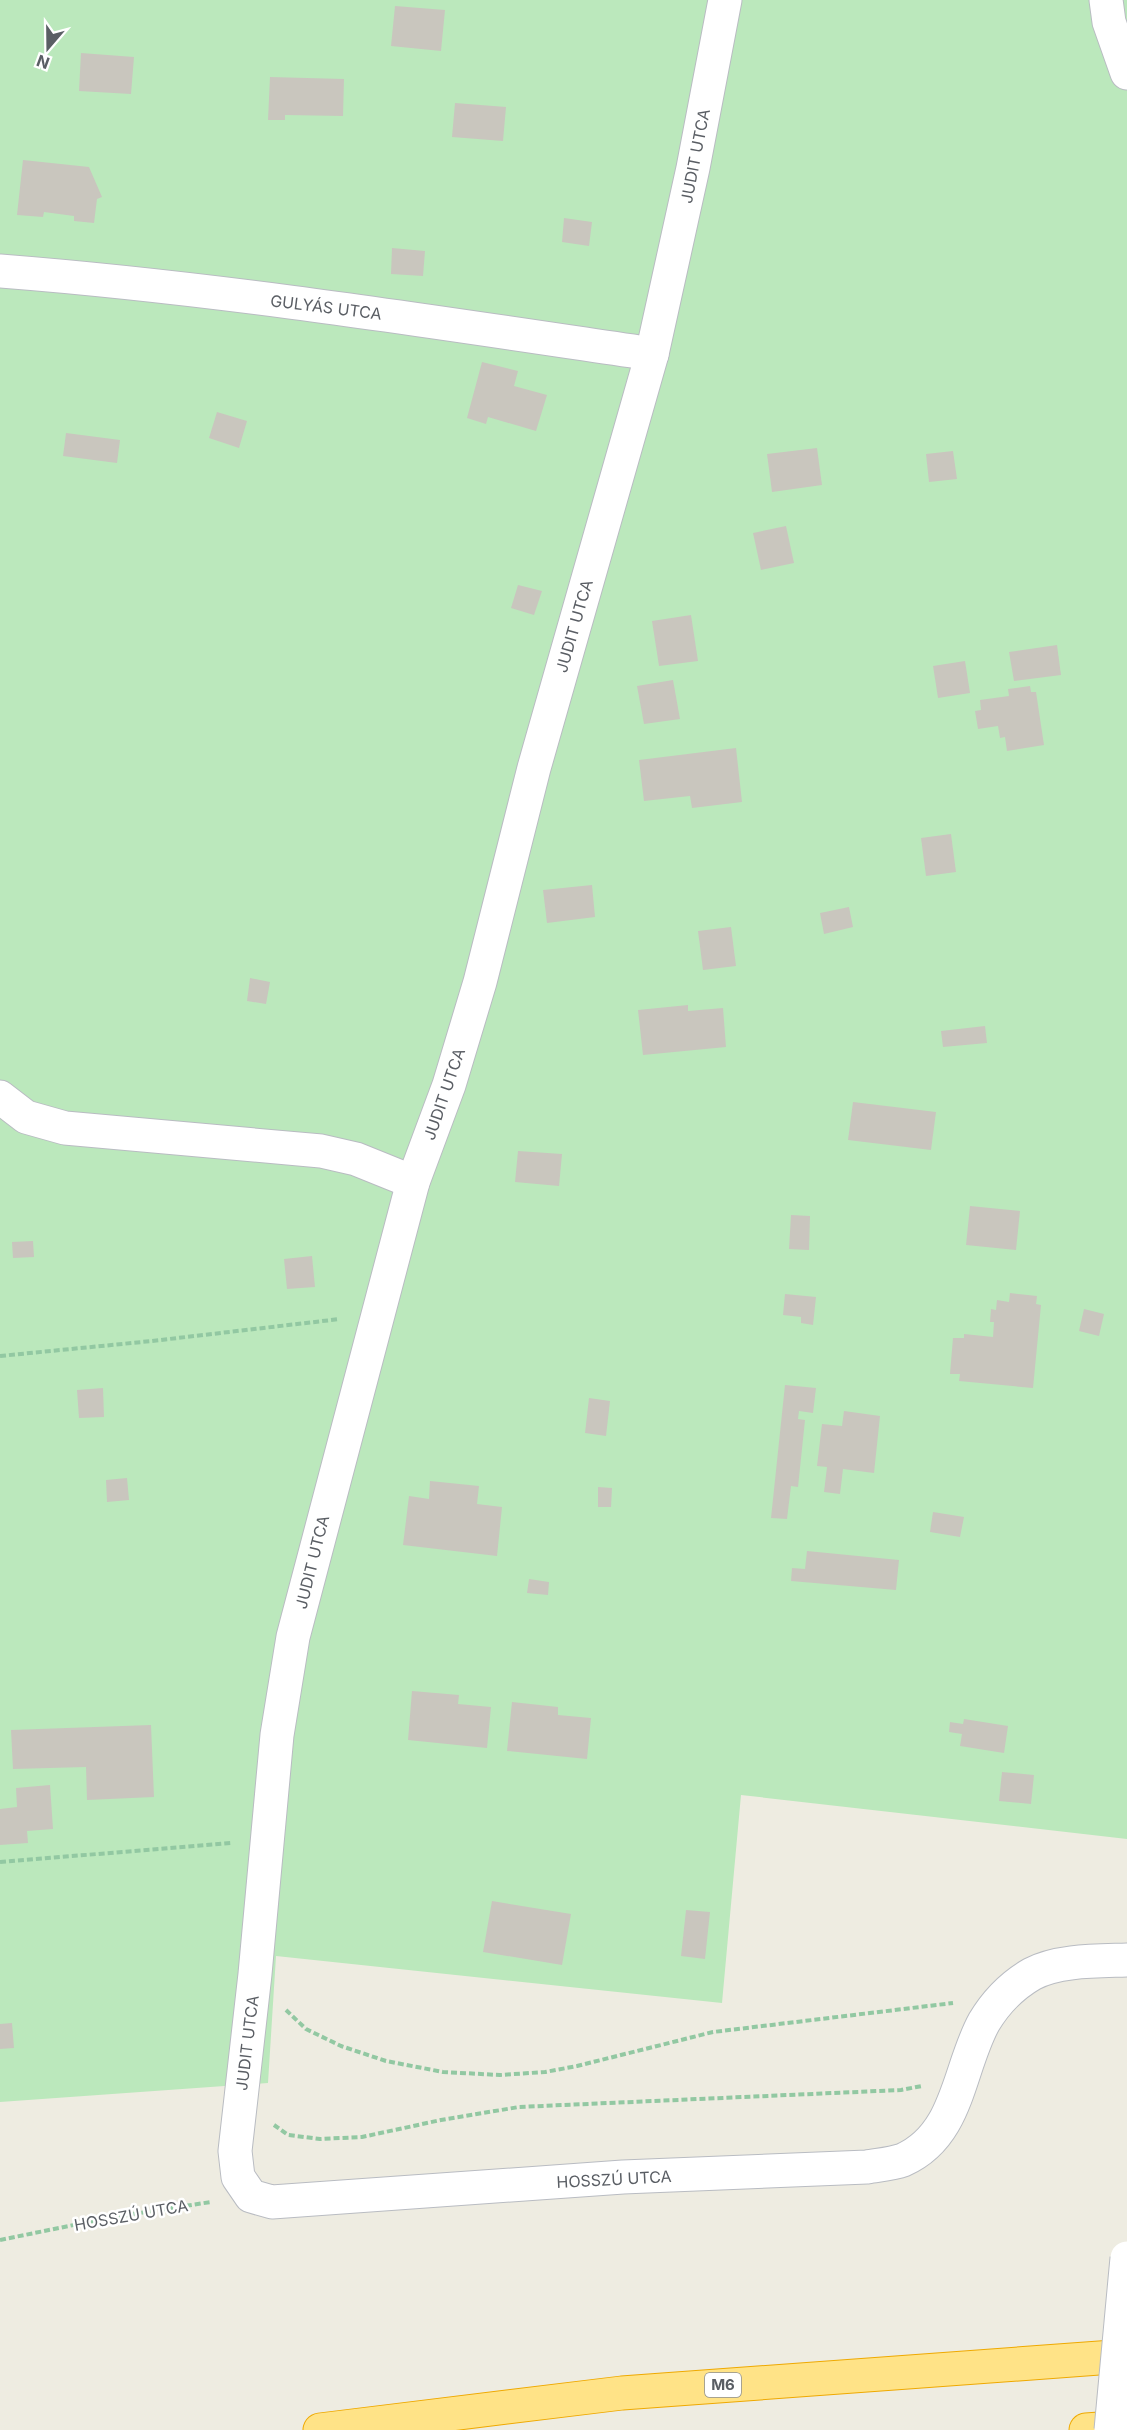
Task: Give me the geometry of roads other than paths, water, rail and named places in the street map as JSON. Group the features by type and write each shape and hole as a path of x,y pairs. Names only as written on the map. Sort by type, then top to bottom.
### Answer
{"highway":[{"name":"M6","path":"320,2430 622,2393 1127,2356"},
{"path":"1086,2430 1127,2427"}],"street":[{"name":"JUDIT UTCA","path":"250,2196 243,2187 235,2165 277,1735 293,1637 413,1182 449,1085 480,982 534,768 652,354 693,168 725,0"},
{"path":"1106,0 1109,22 1127,74"},
{"name":"GULYÁS UTCA","path":"0,271 97,278 369,312 652,354"},
{"path":"0,1097 26,1117 65,1128 321,1151 356,1159 413,1182"},
{"name":"HOSSZÚ UTCA","path":"250,2196 272,2202 624,2177 867,2167 902,2160 928,2144 945,2123 984,2022 1009,1990 1034,1973 1069,1964 1127,1960"},
{"path":"1111,2430 1127,2258"}]}
